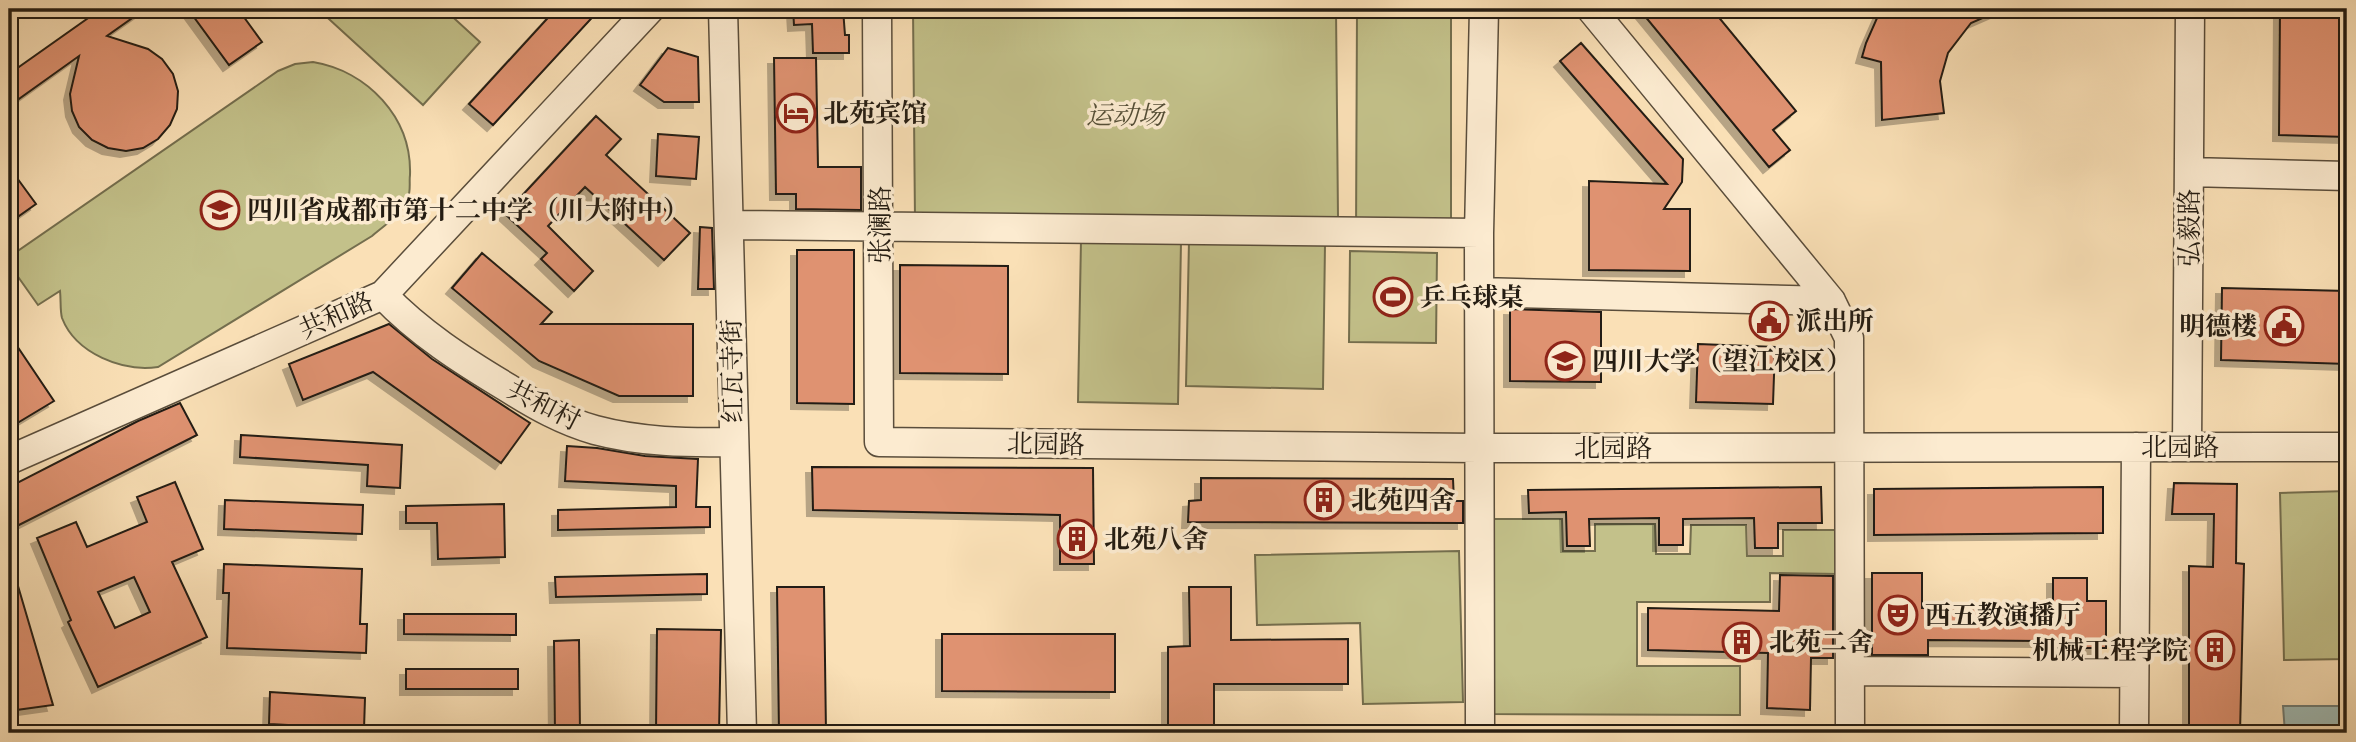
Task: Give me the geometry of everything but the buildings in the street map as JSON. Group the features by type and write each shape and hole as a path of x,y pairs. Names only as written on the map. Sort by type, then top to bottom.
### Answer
{"street":[{"name":"共和路","path":"9,460 383,295 650,9"},
{"name":"红瓦寺街","path":"723,9 741,733"},
{"name":"张澜路","path":"877,9 880,442"},
{"path":"1480,733 1479,233 1484,9"},
{"path":"1591,9 1831,300 1849,338 1850,733"},
{"name":"弘毅路","path":"2187,447 2190,9"},
{"path":"2189,172 2347,176"},
{"path":"729,225 1479,233"},
{"path":"1479,292 1831,300"},
{"name":"共和村","path":"383,295 426,335 490,378 551,414 594,430 640,439 691,443 734,442"},
{"name":"北园路","path":"880,442 1478,448 2347,447"},
{"path":"2134,733 2136,447"},
{"path":"1850,671 2133,673"}],"green space":[{"path":"318,9 444,9 480,42 423,105"},
{"name":"运动场","path":"913,9 1336,9 1338,218 915,220"},
{"path":"1357,9 1451,9 1451,238 1356,238"},
{"path":"313,62 333,67 368,86 394,116 403,134 409,154 409,192 402,209 388,223 372,236 158,367 130,367 89,351 69,331 62,318 60,291 38,305 9,264 9,257 278,71 295,64"},
{"path":"1081,240 1181,242 1178,404 1078,402"},
{"path":"1189,241 1325,244 1323,389 1186,386"},
{"name":"乒乓球桌","path":"1350,251 1437,253 1436,343 1349,342"},
{"path":"2347,491 2347,659 2284,660 2280,493"},
{"path":"1491,519 1562,519 1563,551 1595,551 1595,524 1655,524 1656,554 1690,554 1691,525 1746,525 1747,556 1783,556 1783,530 1838,530 1838,574 1770,573 1770,602 1637,602 1637,666 1740,666 1740,715 1492,714"},
{"path":"1459,551 1463,702 1363,704 1360,623 1257,625 1255,555"}],"water":[{"path":"2283,706 2347,706 2347,733 2285,733"}],"place":[{"name":"北苑宾馆","path":"796,113"},
{"name":"四川省成都市第十二中学（川大附中）","path":"220,210"},
{"name":"乒乓球桌","path":"1393,297"},
{"name":"派出所","path":"1769,321"},
{"name":"明德楼","path":"2284,326"},
{"name":"四川大学（望江校区）","path":"1565,361"},
{"name":"北苑四舍","path":"1324,500"},
{"name":"北苑八舍","path":"1077,539"},
{"name":"西五教演播厅","path":"1898,615"},
{"name":"北苑二舍","path":"1742,642"},
{"name":"机械工程学院","path":"2215,650"}]}
